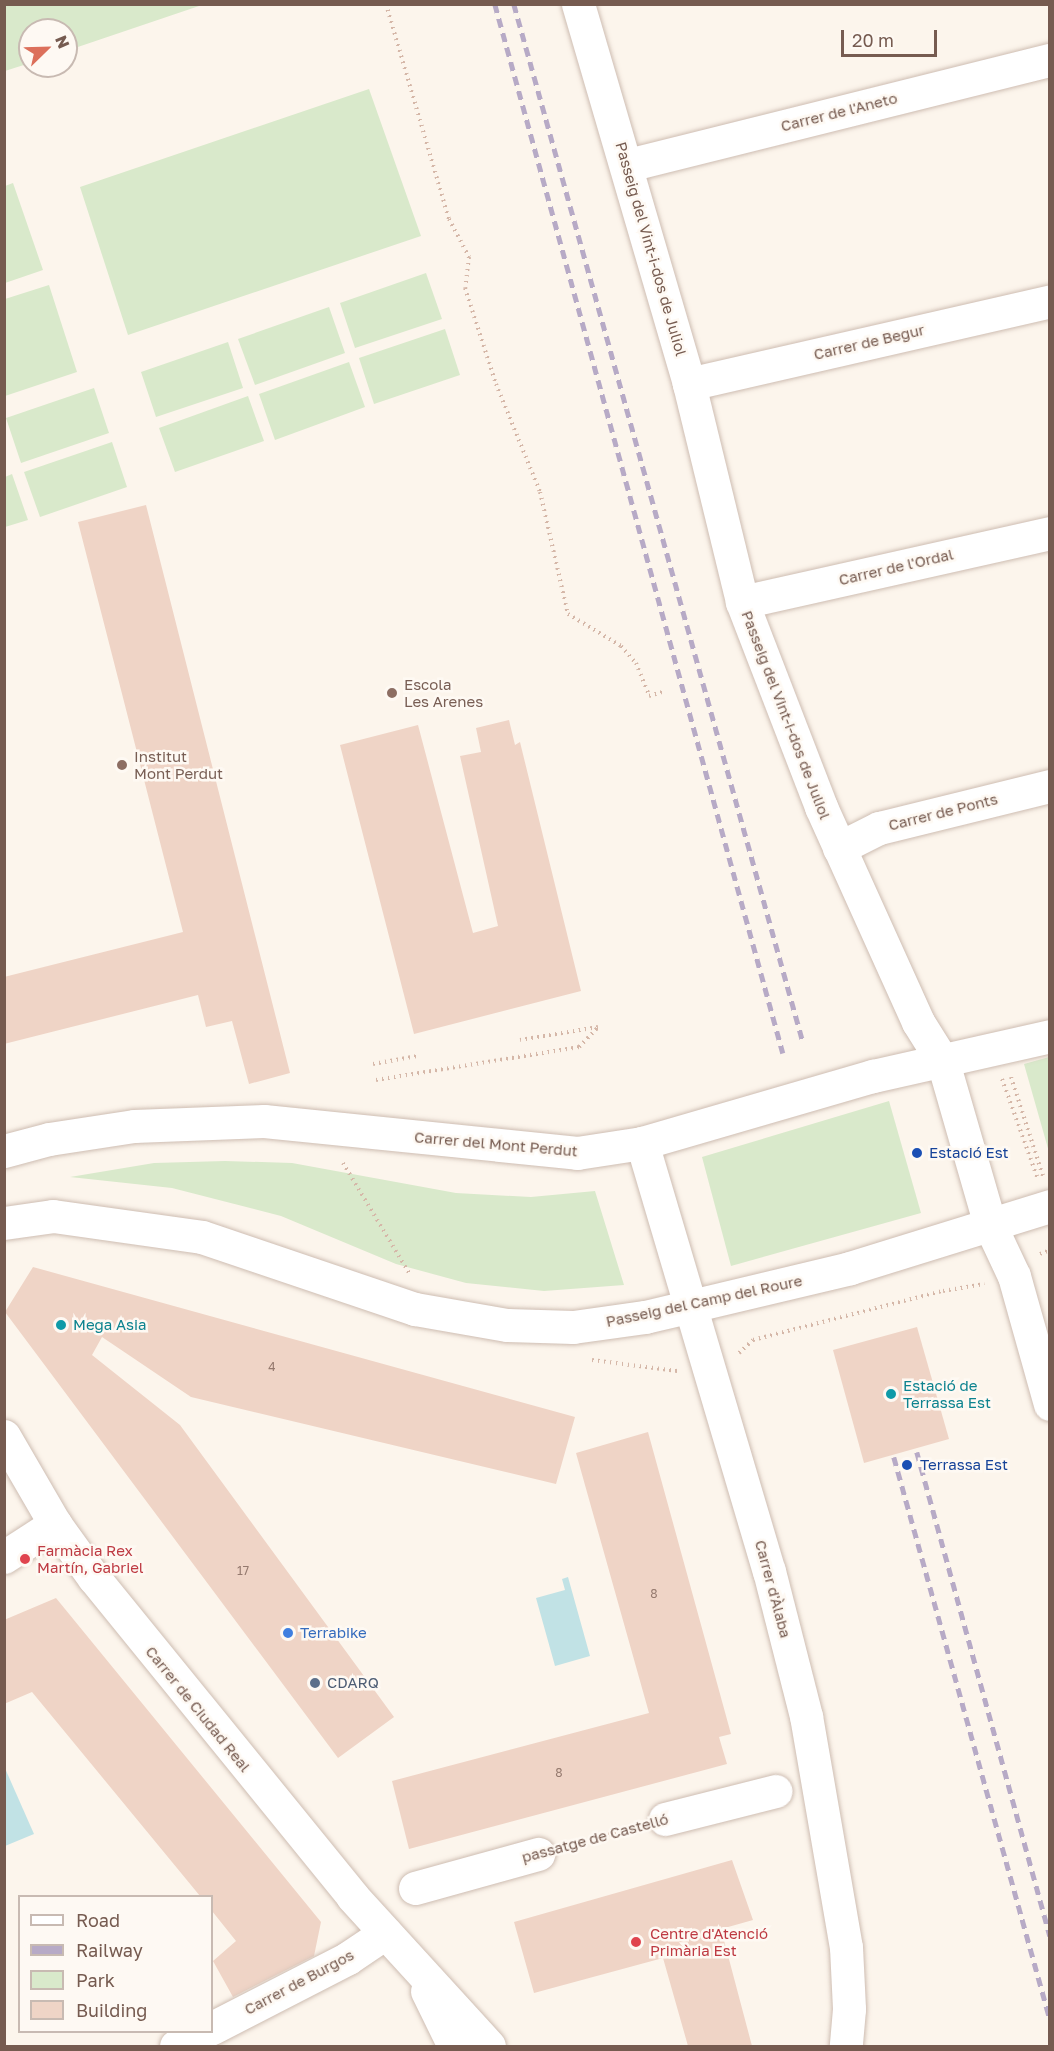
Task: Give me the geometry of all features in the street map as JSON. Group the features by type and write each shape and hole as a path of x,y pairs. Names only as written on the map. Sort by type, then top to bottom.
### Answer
{"street":[{"name":"Passeig del Vint-i-dos de Juliol","path":"578,4 628,165 689,384 742,602 839,848 918,1022 943,1062 990,1225 1010,1269 1050,1404"},
{"name":"Carrer de l'Aneto","path":"628,165 1050,60"},
{"name":"Carrer de Begur","path":"689,384 1050,301"},
{"name":"Carrer de l'Ordal","path":"742,602 1050,533"},
{"name":"Carrer de Ponts","path":"839,848 879,828 1050,786"},
{"name":"Carrer del Mont Perdut","path":"4,1151 83,1132 197,1122 264,1120 577,1153 642,1143 873,1076 1050,1036"},
{"name":"Carrer d'Àlaba","path":"642,1143 769,1571 806,1716 846,1947 849,2009 846,2046"},
{"name":"Passeig del Camp del Roure","path":"4,1223 52,1216 202,1237 415,1309 507,1325 573,1328 691,1305 850,1268 1048,1206"},
{"name":"Carrer de Ciudad Real","path":"4,1436 55,1524 232,1751 385,1933 489,2046"},
{"path":"4,1557 55,1524"},
{"name":"passatge de Castelló","path":"665,1819 776,1791"},
{"name":"passatge de Castelló","path":"415,1888 538,1854"},
{"name":"Carrer de Burgos","path":"213,2027 348,1958 385,1933"},
{"name":"Carrer de Ciudad Real","path":"414,1965 454,2046"},
{"path":"176,2046 201,2033"}],"path":[{"path":"386,4 449,219 469,257 465,288 496,384 540,492 568,614 581,626 621,646 636,663 649,696 662,692"},
{"path":"376,1080 579,1047 598,1027 520,1040"},
{"path":"991,1049 1048,1206"},
{"path":"373,1064 417,1056"},
{"path":"343,1163 411,1275"},
{"path":"586,1359 678,1372 732,1359 753,1340 943,1291 987,1284 1010,1269 1050,1250"},
{"name":"passatge de Castelló","path":"538,1854 665,1819"}],"green space":[{"path":"5,4 202,5 78,47 78,18 18,18 18,67 5,71"},
{"path":"369,89 421,236 128,335 80,187"},
{"path":"13,183 43,270 5,283 5,186"},
{"path":"426,273 442,319 355,348 340,303"},
{"path":"49,285 77,372 5,396 5,299"},
{"path":"329,307 345,353 255,385 238,339"},
{"path":"445,329 460,375 374,404 359,358"},
{"path":"228,342 243,388 156,417 141,372"},
{"path":"349,362 365,407 275,440 259,394"},
{"path":"94,388 109,433 21,463 6,418"},
{"path":"248,396 264,441 175,472 159,428"},
{"path":"112,442 127,487 40,517 24,472"},
{"path":"12,474 28,520 5,527 5,477"},
{"path":"1050,1057 1049,1152 1024,1064"},
{"path":"889,1101 921,1213 731,1266 702,1157"},
{"path":"225,1161 292,1163 456,1193 531,1197 595,1191 624,1285 544,1291 466,1283 396,1264 281,1216 172,1188 70,1177 154,1163"}],"water":[{"path":"568,1577 590,1656 555,1666 536,1598 565,1590 562,1579"},
{"path":"4,1766 34,1834 5,1846 4,1846"}],"building":[{"path":"146,505 290,1073 249,1084 232,1021 206,1027 198,995 4,1044 4,977 183,932 78,522"},
{"path":"509,720 515,745 520,742 581,991 414,1034 340,745 418,725 473,933 498,926 460,756 481,752 476,728"},
{"path":"33,1267 575,1417 556,1484 191,1397 102,1337 92,1355 180,1425 394,1717 338,1758 5,1312"},
{"name":"Estació de Terrassa Est","path":"917,1327 949,1439 864,1463 833,1350"},
{"path":"648,1432 731,1734 719,1737 727,1764 409,1849 392,1781 649,1713 576,1453"},
{"path":"56,1598 321,1922 314,1956 233,1997 213,1961 236,1941 213,1912 213,1895 199,1895 32,1692 4,1704 4,1620"},
{"path":"732,1860 753,1920 721,1929 752,2046 688,2046 663,1958 534,1993 514,1922"}],"railway":[{"path":"495,4 783,1053"},
{"path":"514,4 803,1042"},
{"path":"917,1452 1050,1936"},
{"path":"894,1457 1050,2019"}],"place":[{"name":"Escola Les Arenes","path":"392,693"},
{"name":"Institut Mont Perdut","path":"122,765"},
{"name":"Estació Est","path":"917,1153"},
{"name":"Mega Asia","path":"61,1325"},
{"name":"Estació de Terrassa Est","path":"891,1394"},
{"name":"Terrassa Est","path":"907,1465"},
{"name":"Farmàcia Rex Martín, Gabriel","path":"25,1559"},
{"name":"Terrabike","path":"288,1633"},
{"name":"CDARQ","path":"315,1683"},
{"name":"Centre d'Atenció Primària Est","path":"636,1942"}]}
